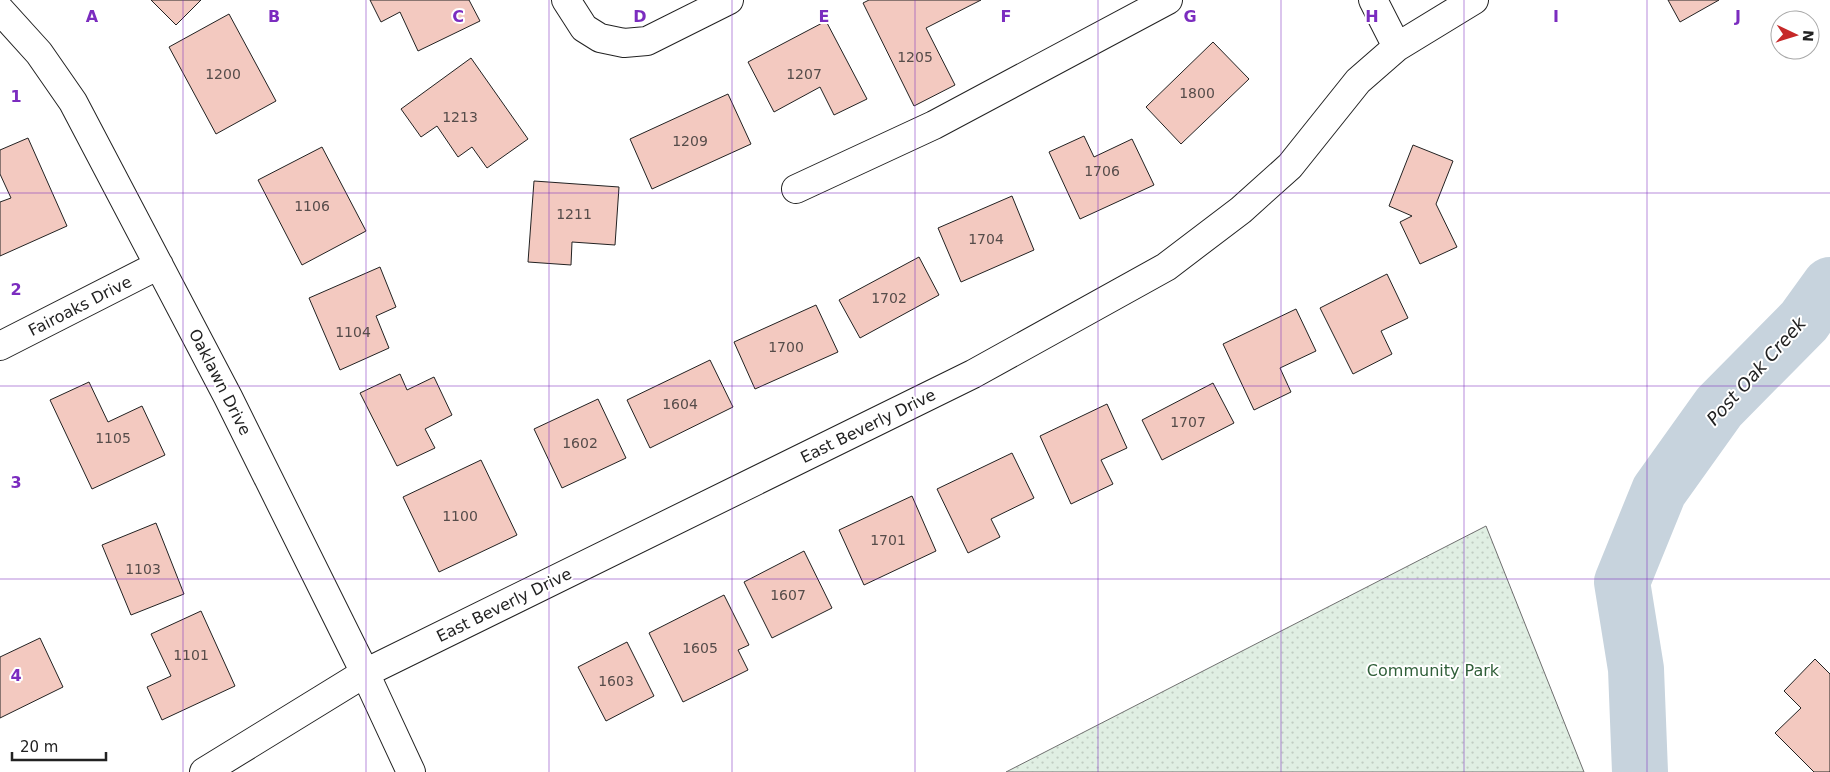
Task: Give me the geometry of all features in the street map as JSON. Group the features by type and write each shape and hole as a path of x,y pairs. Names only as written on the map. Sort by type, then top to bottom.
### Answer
{"street":[{"path":"566,0 584,28 600,38 624,44 647,41 729,0"},
{"path":"796,189 934,125 1168,0"},
{"path":"1373,0 1397,47"},
{"name":"East Beverly Drive","path":"204,772 365,673 973,374 1166,267 1242,210 1290,166 1358,81 1397,47 1474,0"},
{"name":"Oaklawn Drive","path":"0,10 39,53 73,102 228,397 412,772"},
{"name":"Fairoaks Drive","path":"0,346 159,265"}],"green space":[{"name":"Community Park","path":"1486,526 1584,772 1006,772"}],"building":[{"path":"151,0 201,0 176,25"},
{"path":"370,0 469,0 480,21 418,51 400,12 381,22"},
{"path":"869,0 981,0 926,28 955,85 914,106 863,3"},
{"path":"1668,0 1719,0 1680,22"},
{"path":"229,14 276,101 216,134 169,47"},
{"path":"826,21 867,99 834,115 820,87 774,112 748,62"},
{"path":"1213,42 1249,79 1181,144 1146,107"},
{"path":"471,58 528,139 487,168 472,147 458,157 437,126 421,137 401,109"},
{"path":"728,94 751,144 652,189 630,139"},
{"path":"1084,136 1094,157 1132,139 1154,185 1080,219 1049,152"},
{"path":"28,138 67,226 0,256 0,202 11,198 0,174 0,150"},
{"path":"1413,145 1453,161 1436,204 1457,247 1420,264 1400,222 1412,216 1389,206"},
{"path":"322,147 366,231 302,265 258,180"},
{"path":"534,181 619,187 615,245 572,242 571,265 528,262"},
{"path":"1012,196 1034,250 961,282 938,228"},
{"path":"919,257 939,295 860,338 839,300"},
{"path":"380,267 396,307 376,316 389,348 340,370 309,298"},
{"path":"1387,274 1408,318 1381,331 1392,354 1353,374 1320,308"},
{"path":"816,305 838,352 755,389 734,342"},
{"path":"1296,309 1316,351 1280,368 1291,392 1254,410 1223,344"},
{"path":"710,360 733,407 650,448 627,400"},
{"path":"400,374 407,390 434,377 452,415 425,429 435,448 397,466 360,393"},
{"path":"89,382 108,422 142,406 165,455 92,489 50,400"},
{"path":"1213,383 1234,423 1162,460 1142,420"},
{"path":"598,399 626,458 562,488 534,429"},
{"path":"1107,404 1127,448 1101,460 1113,484 1071,504 1040,436"},
{"path":"1012,453 1034,498 991,519 1000,537 968,553 937,489"},
{"path":"481,460 517,535 439,572 403,497"},
{"path":"912,496 936,551 864,585 839,530"},
{"path":"156,523 184,594 131,615 102,545"},
{"path":"804,551 832,608 772,638 744,582"},
{"path":"724,595 749,645 738,650 748,670 683,702 649,633"},
{"path":"201,611 235,686 162,720 147,687 171,676 151,634"},
{"path":"40,638 63,687 0,718 0,657"},
{"path":"627,642 654,696 606,721 578,667"},
{"path":"1815,659 1830,674 1830,772 1814,772 1775,733 1801,708 1784,691"}],"waterway":[{"name":"Post Oak Creek","path":"1640,772 1636,669 1622,582 1659,491 1719,407 1804,321 1830,285"}]}
